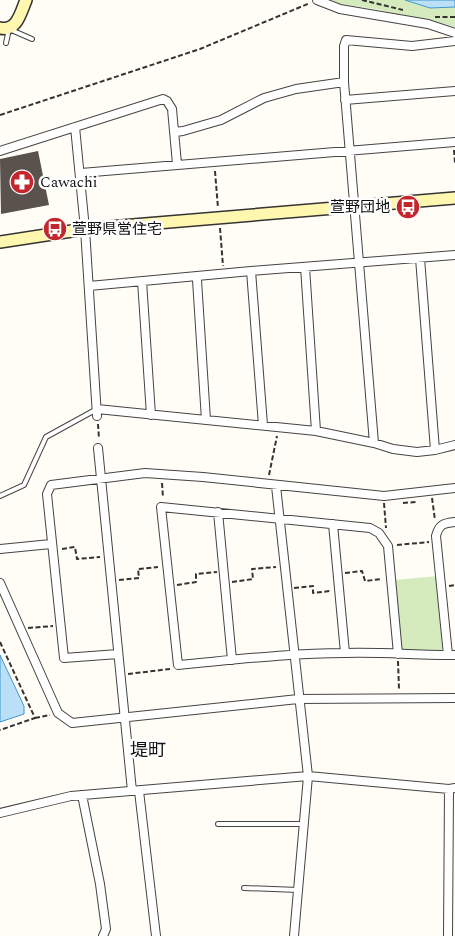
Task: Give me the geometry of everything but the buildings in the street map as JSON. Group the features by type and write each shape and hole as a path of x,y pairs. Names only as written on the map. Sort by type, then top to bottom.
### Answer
{"street":[{"path":"5,28 15,25 26,0"},
{"path":"317,0 340,9 428,24 455,33"},
{"path":"374,443 345,100 344,46 346,40 412,46 455,41"},
{"path":"175,132 221,120 264,98 296,89 344,82"},
{"path":"345,100 455,91"},
{"path":"0,151 163,99 170,104 172,109 176,164"},
{"path":"75,127 81,173 97,413 151,415 316,431 409,451 435,450 455,445"},
{"path":"81,173 454,142"},
{"path":"0,242 85,229 355,208 455,198"},
{"path":"89,286 305,266 455,255"},
{"path":"420,258 435,450"},
{"path":"305,266 316,431"},
{"path":"251,271 263,425"},
{"path":"197,280 206,420"},
{"path":"142,281 151,415"},
{"path":"98,448 125,718 156,936"},
{"path":"118,654 64,658 47,494 50,485 146,473 203,477 384,496 455,488"},
{"path":"276,486 308,776 294,936"},
{"path":"398,654 388,546 379,533 370,528 161,507 178,665 295,655 345,653 398,654 452,655 437,539 438,529 444,523 455,522"},
{"path":"218,512 232,660"},
{"path":"333,524 345,653"},
{"path":"0,549 52,547"},
{"path":"0,583 58,713 72,723 298,699 455,698"},
{"path":"0,813 82,795 308,776 452,788 448,936"},
{"path":"82,795 100,884 106,929 103,936"}],"lane":[{"path":"6,43 5,28 32,39"},
{"path":"0,496 24,485 46,437 97,413"},
{"path":"218,824 304,824"},
{"path":"244,888 298,890"}],"path":[{"path":"0,115 200,49 317,0"},
{"path":"362,0 405,10"},
{"path":"433,17 455,17"},
{"path":"454,142 455,163"},
{"path":"215,161 218,212"},
{"path":"219,226 224,274"},
{"path":"97,413 99,437"},
{"path":"268,485 279,427"},
{"path":"161,480 164,508"},
{"path":"388,546 437,539 431,490"},
{"path":"384,496 386,528"},
{"path":"52,547 75,548 77,559 109,556"},
{"path":"112,581 139,578 138,569 168,566"},
{"path":"225,583 253,579 252,569 284,566"},
{"path":"170,586 196,582 196,574 224,571"},
{"path":"337,574 362,571 365,581 391,578"},
{"path":"287,590 313,586 314,593 339,590"},
{"path":"20,628 61,625"},
{"path":"0,642 35,718"},
{"path":"398,654 400,698"},
{"path":"120,675 172,669 180,665"},
{"path":"0,730 35,718 58,713"}],"green space":[{"path":"331,0 455,0 455,27 375,9 340,4"},
{"path":"438,576 445,646 439,652 404,651 400,647 394,580"}],"water":[{"path":"405,0 455,0 455,7 430,8"},
{"path":"0,655 24,706 24,714 0,722"}],"place":[{"name":"Cawachi","path":"22,182"},
{"name":"萱野団地","path":"408,207"},
{"name":"萱野県営住宅","path":"55,229"}],"district":[{"name":"堤町","path":"148,750"}]}
